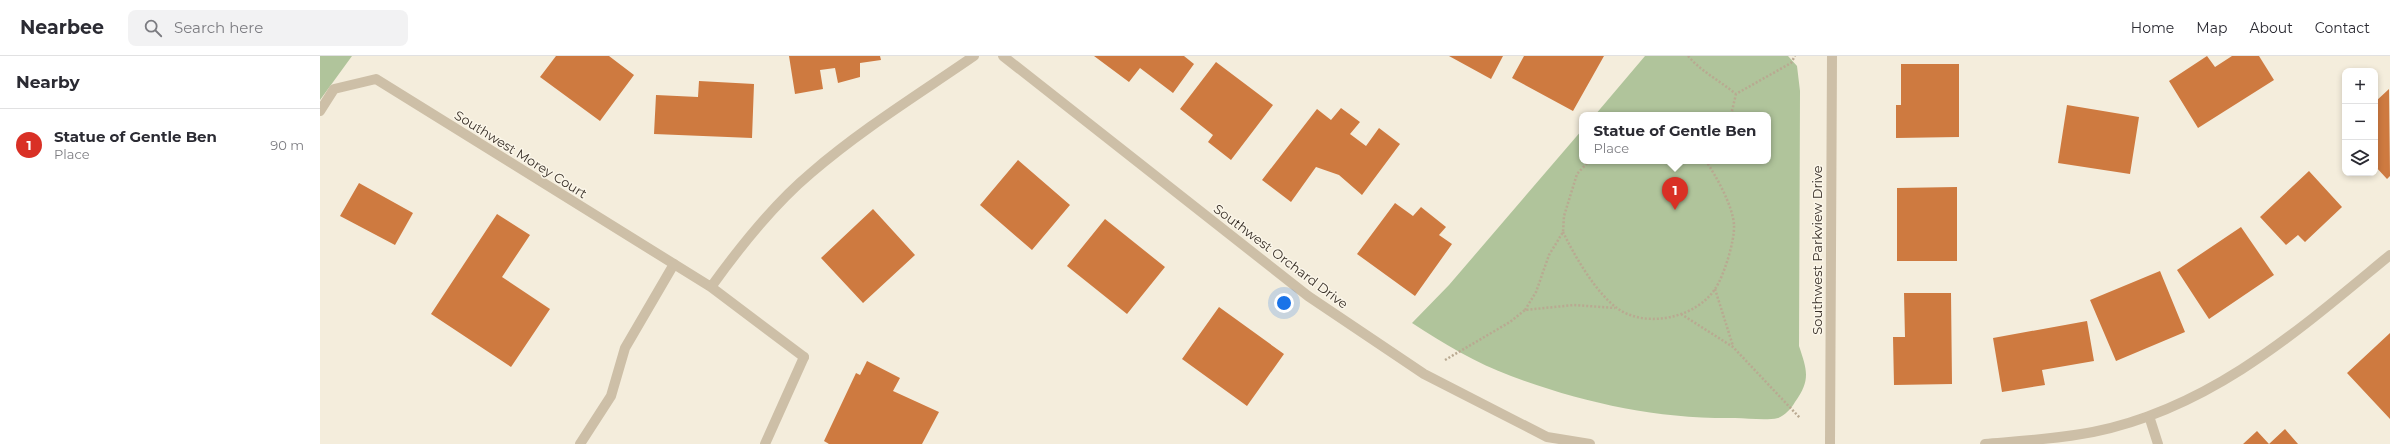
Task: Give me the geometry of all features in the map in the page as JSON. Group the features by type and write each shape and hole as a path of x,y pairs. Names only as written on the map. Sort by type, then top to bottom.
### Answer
{"street":[{"path":"711,288 754,232 810,173 867,129 974,56"},
{"name":"Southwest Orchard Drive","path":"1003,56 1308,296 1424,374 1547,437 1590,444"},
{"name":"Southwest Parkview Drive","path":"1830,444 1832,56"},
{"name":"Southwest Morey Court","path":"320,111 334,89 376,78 711,288 804,357 765,444"},
{"path":"1985,444 2031,441 2094,432 2149,416 2226,380 2287,339 2390,255"},
{"path":"580,444 611,396 625,348 674,264"},
{"path":"2149,416 2158,444"}],"path":[{"path":"1688,56 1700,70 1723,83 1736,94"},
{"path":"1732,112 1736,94 1792,63 1795,56"},
{"path":"1424,374 1478,339 1510,322 1525,310 1536,292 1549,255 1563,232 1571,188 1577,174 1586,164"},
{"path":"1563,232 1580,263 1616,308 1635,318 1647,319 1681,314 1703,300 1715,289 1730,247 1734,224 1719,180 1708,164"},
{"path":"1715,289 1733,347"},
{"path":"1525,310 1574,305 1616,308"},
{"path":"1681,314 1733,347 1800,418"}],"green space":[{"path":"320,56 352,56 320,100"},
{"path":"1645,56 1788,56 1797,66 1800,91 1799,346 1806,375 1804,387 1794,404 1785,414 1773,419 1706,418 1677,416 1621,408 1538,386 1498,371 1460,352 1412,323 1449,285 1579,133 1579,164 1771,164 1771,112 1598,112"}],"building":[{"path":"556,56 609,56 634,75 600,121 540,77"},
{"path":"789,56 880,56 881,60 860,63 860,77 838,83 835,68 820,70 823,89 795,94"},
{"path":"1094,56 1184,56 1194,64 1173,93 1140,68 1129,82"},
{"path":"1449,56 1503,56 1491,79"},
{"path":"1524,56 1604,56 1573,111 1512,78"},
{"path":"2207,56 2215,67 2232,56 2259,56 2274,80 2198,128 2169,81"},
{"path":"1216,62 1273,105 1231,160 1208,142 1213,135 1180,109"},
{"path":"1901,64 1959,64 1959,137 1896,138 1896,105 1901,105"},
{"path":"699,81 754,84 752,138 654,134 656,95 698,97"},
{"path":"2389,89 2390,176 2387,179 2378,169 2378,99"},
{"path":"2067,105 2139,117 2130,174 2058,163"},
{"path":"1341,108 1360,122 1350,134 1366,146 1379,128 1400,144 1362,195 1339,175 1316,167 1291,202 1262,180 1317,109 1331,120"},
{"path":"1018,160 1070,205 1032,250 980,205"},
{"path":"2309,171 2342,207 2305,242 2298,235 2286,245 2260,217"},
{"path":"359,183 413,213 395,245 340,216"},
{"path":"1957,187 1957,261 1897,261 1897,188"},
{"path":"1395,203 1413,216 1421,207 1446,227 1439,235 1452,244 1415,296 1357,254"},
{"path":"873,209 915,255 863,303 821,258"},
{"path":"497,214 530,235 502,277 550,309 511,367 431,314"},
{"path":"1105,219 1165,267 1127,314 1067,266"},
{"path":"2241,227 2274,275 2209,319 2177,270"},
{"path":"2160,271 2185,332 2116,361 2090,300"},
{"path":"1904,293 1951,293 1952,384 1894,385 1893,337 1905,337"},
{"path":"1219,307 1284,354 1247,406 1182,359"},
{"path":"2087,321 2094,361 2042,370 2045,385 2002,392 1993,338"},
{"path":"2390,333 2390,419 2347,373"},
{"path":"867,361 900,378 893,391 939,412 922,444 829,444 824,441 856,373 860,375"},
{"path":"2285,429 2298,444 2269,444"},
{"path":"2257,431 2269,444 2243,444"}],"place":[{"name":"Statue of Gentle Ben","path":"1675,210"}]}
